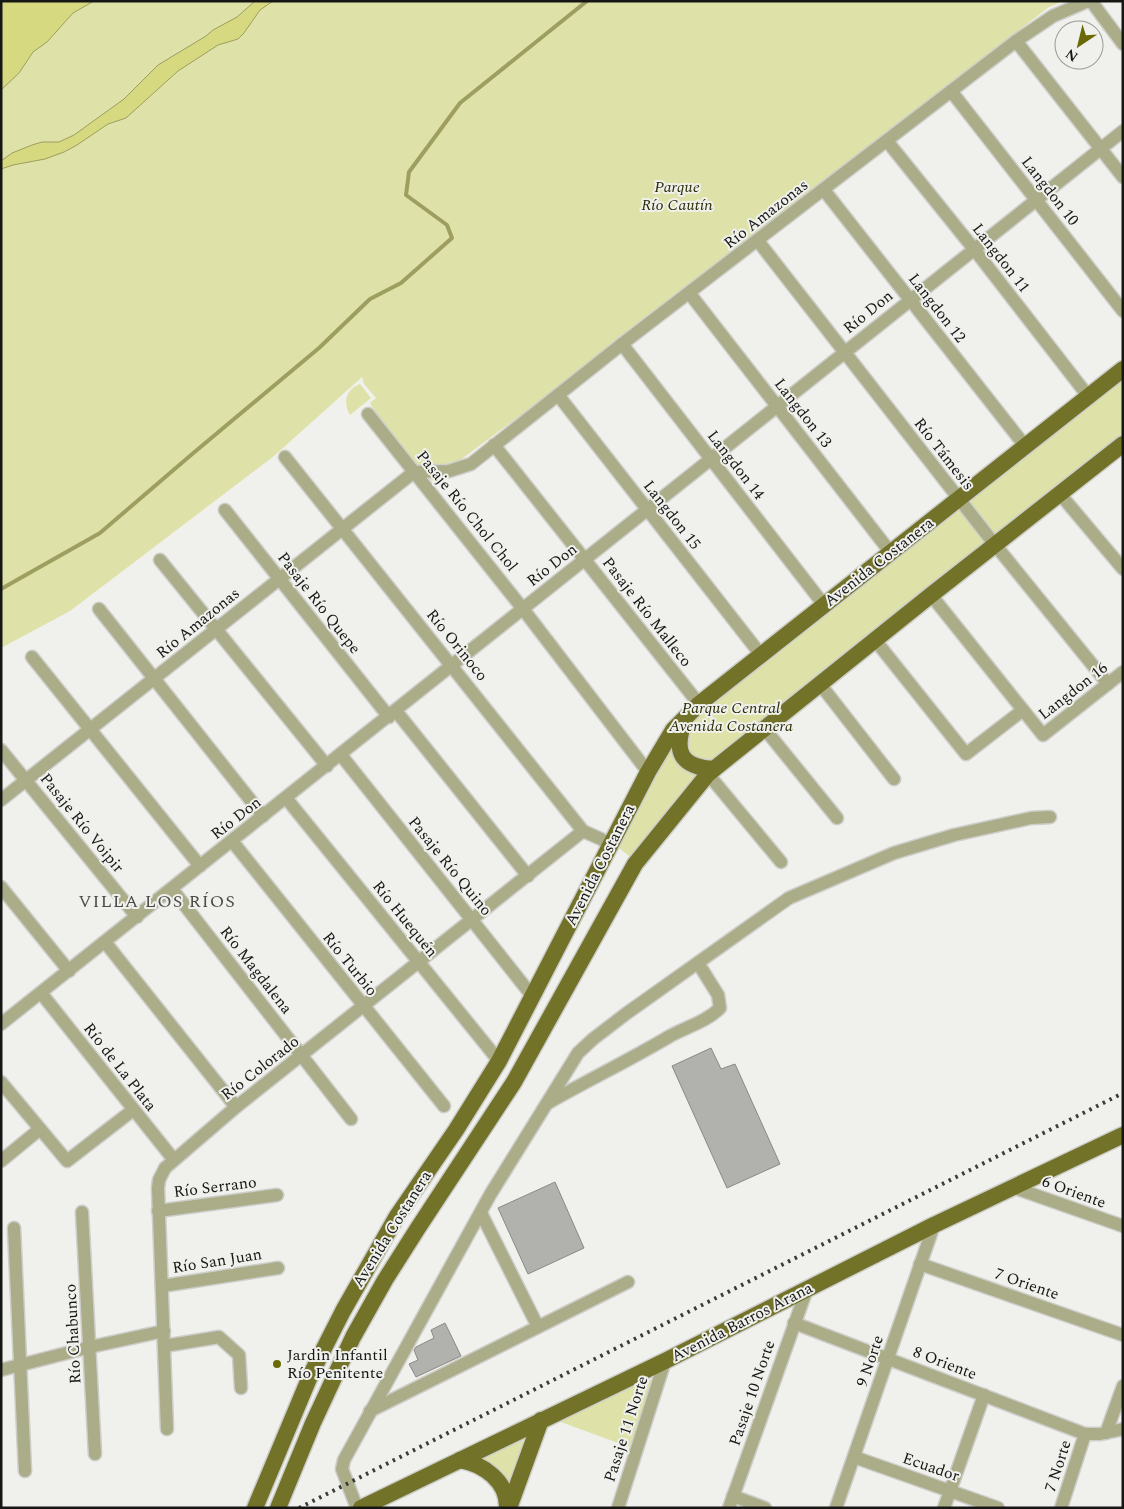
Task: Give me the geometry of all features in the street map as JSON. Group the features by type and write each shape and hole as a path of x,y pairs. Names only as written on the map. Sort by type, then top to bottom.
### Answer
{"main road":[{"name":"Avenida Costanera","path":"255,1508 311,1374 343,1311 396,1216 456,1130 499,1061 648,772 673,730 693,710 761,655 1123,369"},
{"name":"Avenida Costanera","path":"278,1508 316,1415 353,1337 418,1228 514,1082 635,864 711,772 931,595 1123,445"},
{"path":"693,710 680,733 681,753 686,761 711,772"},
{"name":"Avenida Barros Arana","path":"361,1508 665,1361 934,1225 1123,1135"},
{"path":"508,1508 541,1420"},
{"path":"460,1460 479,1465 495,1478 505,1495 508,1508"}],"street":[{"name":"Río Amazonas","path":"1,800 414,472 449,471 470,464 622,344 690,294 1016,41 1053,16 1089,1"},
{"path":"1089,1 1123,44"},
{"path":"1016,41 1123,177"},
{"name":"Langdon 10","path":"952,91 1123,311"},
{"name":"Río Don","path":"2,1021 41,993 393,714 776,406 1123,131"},
{"name":"Langdon 11","path":"887,141 1088,396"},
{"name":"Langdon 12","path":"824,190 1025,446"},
{"name":"Río Támesis","path":"758,241 995,546 1108,684"},
{"name":"Langdon 13","path":"690,294 890,553"},
{"name":"Langdon 14","path":"622,344 824,605"},
{"name":"Langdon 15","path":"558,395 761,655"},
{"name":"Pasaje Río Chol Chol","path":"368,414 523,609 648,772"},
{"name":"Pasaje Río Malleco","path":"494,445 585,560 693,710"},
{"name":"Río Orinoco","path":"285,457 583,831 601,839 610,846"},
{"path":"1060,494 1123,569"},
{"name":"Pasaje Río Quepe","path":"225,510 279,579 528,876"},
{"path":"160,560 327,766"},
{"path":"931,595 1023,710"},
{"path":"99,609 264,816"},
{"name":"Langdon 16","path":"875,640 966,754 1023,710 1043,735 1123,672"},
{"path":"32,657 200,866"},
{"path":"820,684 894,779"},
{"path":"764,728 837,818"},
{"name":"Pasaje Río Voipir","path":"1,750 136,917"},
{"name":"Pasaje Río Quino","path":"341,755 533,997"},
{"path":"711,772 782,862"},
{"name":"Río Huequén","path":"286,798 499,1061"},
{"path":"357,1508 342,1470 344,1460 490,1195 578,1053 592,1040 789,898 894,853 954,835 1031,818 1050,817"},
{"name":"Río Colorado","path":"167,1429 158,1211 159,1180 165,1168 236,1107 583,831"},
{"name":"Río Turbio","path":"232,841 444,1106"},
{"path":"1,887 69,971"},
{"name":"Río Magdalena","path":"172,889 351,1119"},
{"path":"105,942 236,1107"},
{"path":"547,1103 654,1047 670,1036 712,1016 720,1008 718,994 698,963"},
{"name":"Río de La Plata","path":"41,993 174,1160"},
{"path":"1,1082 68,1161 133,1110"},
{"path":"1,1161 40,1128"},
{"name":"6 Oriente","path":"1015,1188 1123,1226"},
{"name":"Río Serrano","path":"158,1211 277,1196"},
{"name":"Río Chabunco","path":"82,1212 95,1454"},
{"path":"481,1213 538,1327"},
{"name":"9 Norte","path":"836,1508 934,1225"},
{"path":"14,1228 25,1471"},
{"name":"7 Oriente","path":"920,1264 1123,1335"},
{"name":"Río San Juan","path":"162,1286 278,1268"},
{"path":"370,1411 628,1282"},
{"name":"Pasaje 10 Norte","path":"731,1502 807,1289"},
{"name":"8 Oriente","path":"794,1323 1085,1434"},
{"path":"1,1370 90,1347 164,1331"},
{"path":"164,1346 219,1336 239,1355 241,1388"},
{"name":"Pasaje 11 Norte","path":"618,1508 665,1361"},
{"path":"1106,1433 1123,1386"},
{"path":"944,1508 984,1395"},
{"path":"1085,1434 1106,1433 1123,1429"},
{"name":"7 Norte","path":"1061,1508 1085,1434"},
{"name":"Ecuador","path":"854,1457 998,1508"},
{"path":"731,1502 765,1508"}],"green space":[{"name":"Parque Río Cautín","path":"1,1 1064,1 1049,7 568,380 432,481 381,422 370,403 376,398 364,384 362,377 274,456 70,611 1,648"},
{"name":"Parque Central Avenida Costanera","path":"1123,373 1123,439 706,772 634,860 614,844 675,732"},
{"path":"360,384 371,398 350,415 346,406 348,393"},
{"path":"649,1379 654,1383 655,1388 629,1447 558,1421 641,1380"},
{"path":"519,1439 523,1442 510,1485 476,1459"}],"shaded area":[{"path":"1,1 94,1 73,13 47,42 33,52 19,73 1,90"},
{"path":"255,1 273,1 260,10 238,39 218,45 178,71 126,118 108,124 64,152 45,159 1,169 1,161 12,153 42,142 59,142 74,135 124,99 158,65 237,17"}],"building":[{"path":"711,1048 721,1069 735,1064 780,1164 727,1188 672,1066"},
{"path":"555,1182 584,1248 528,1274 498,1208"},
{"path":"445,1323 461,1356 416,1377 409,1364 418,1360 414,1350 416,1347 434,1338 431,1330"}],"waterway":[{"path":"1,589 100,533 319,348 370,299 401,283 452,238 447,225 406,195 409,172 460,103 587,1"}],"railway":[{"path":"299,1508 1123,1093"}],"place":[{"name":"Jardin Infantil Río Penitente","path":"277,1364"}],"district":[{"name":"VILLA LOS RÍOS","path":"157,901"}]}
